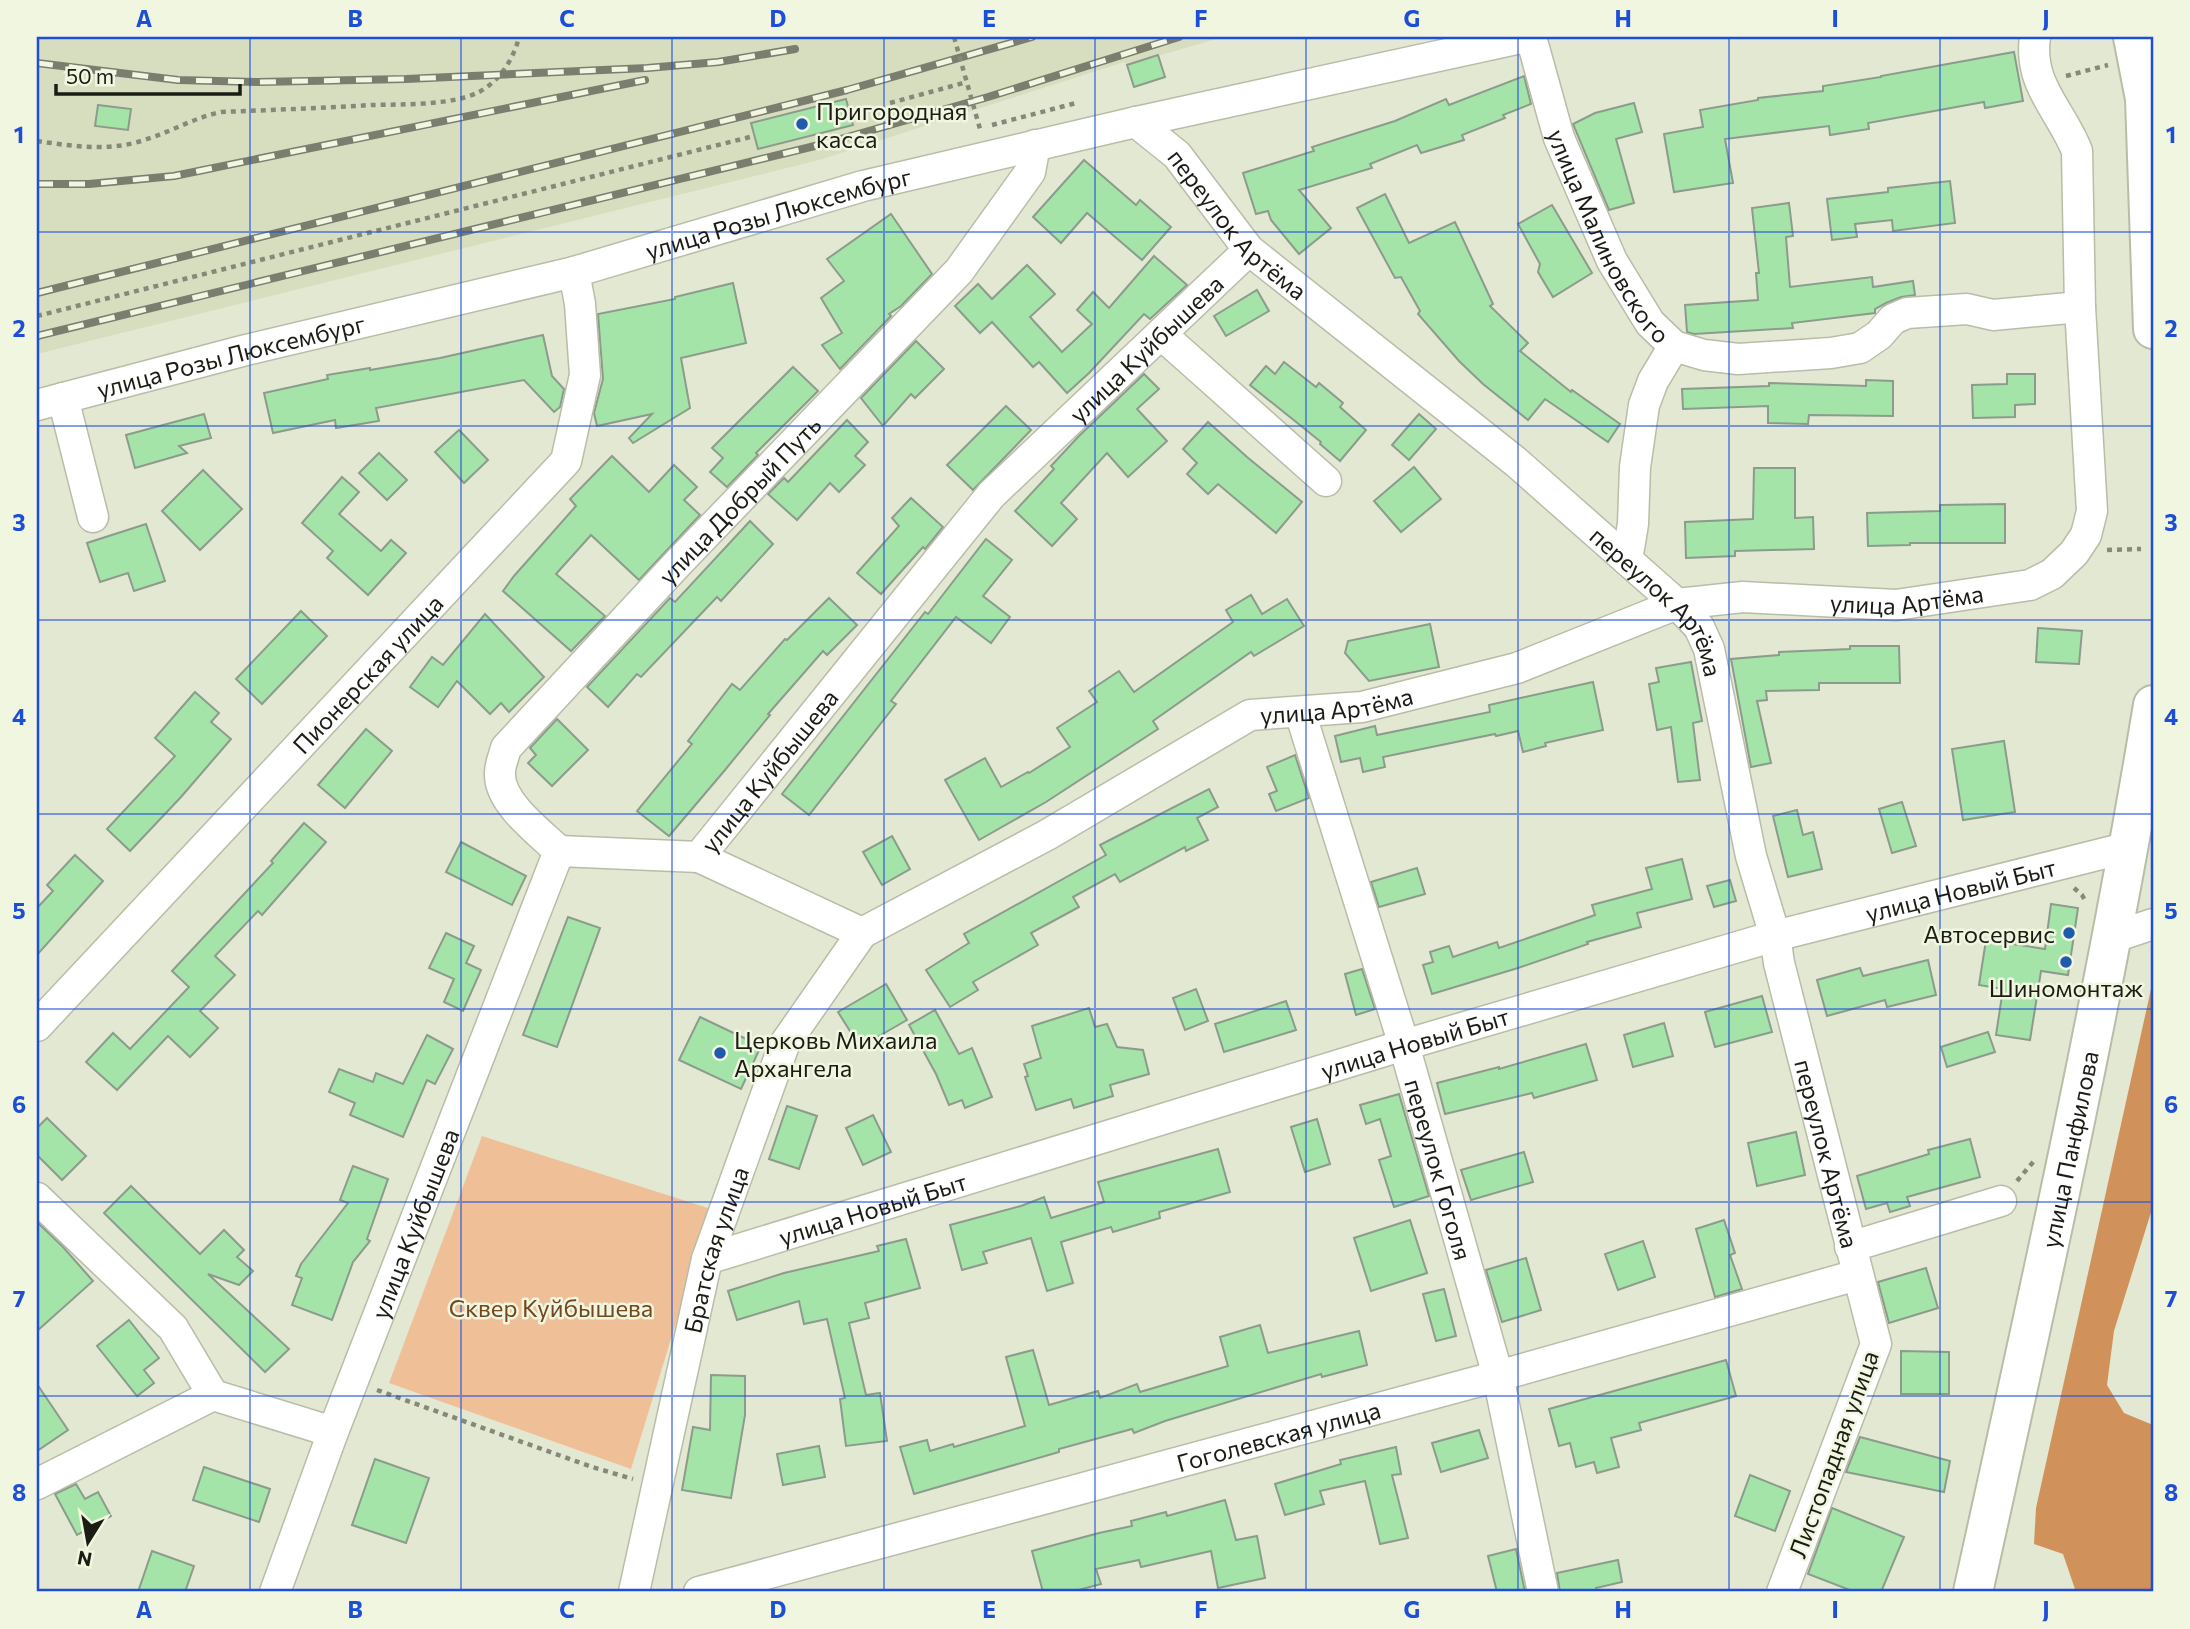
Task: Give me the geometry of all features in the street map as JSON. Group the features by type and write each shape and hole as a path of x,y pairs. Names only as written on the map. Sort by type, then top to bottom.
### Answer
{"main road":[{"path":"2128,49 2145,99 2153,329"},
{"name":"улица Панфилова","path":"1973,1592 2086,1067 2129,847 2153,705"}],"street":[{"name":"улица Розы Люксембург","path":"50,402 246,350 574,272 863,186 1136,122 1525,37"},
{"name":"улица Малиновского","path":"1531,37 1559,138 1612,261 1650,323 1674,346 1704,355 1738,359 1831,353 1860,348 1879,335 1893,319 1907,313 1967,309 1993,315 2080,307"},
{"path":"2035,37 2035,72 2049,103 2070,132 2077,151 2080,307"},
{"name":"переулок Артёма","path":"1136,122 1177,155 1249,250 1516,462 1677,604 1699,627 1709,649 1751,856 1774,936 1854,1261"},
{"name":"улица Добрый Путь","path":"559,850 504,794 499,774 506,748 679,562 959,271 1030,172 1035,145"},
{"name":"улица Куйбышева","path":"275,1592 349,1388 559,850 699,857 991,495 1249,250"},
{"name":"Пионерская улица","path":"37,1027 566,461 585,375 580,304 574,272"},
{"name":"улица Артёма","path":"862,933 1047,835 1251,715 1363,707 1517,668 1677,604 1743,597 1896,605 2030,585 2052,573 2074,554 2086,535 2092,511 2080,307"},
{"path":"1162,335 1326,481"},
{"path":"1627,560 1633,524 1635,467 1644,405 1653,381 1674,346"},
{"path":"50,402 93,517"},
{"name":"переулок Гоголя","path":"1300,712 1404,1045 1498,1376 1543,1592"},
{"name":"улица Новый Быт","path":"708,1259 1404,1045 1774,936 2129,847"},
{"path":"699,857 862,933"},
{"path":"2111,938 2153,924"},
{"name":"Братская улица","path":"634,1592 708,1259 784,1045 862,933"},
{"path":"37,1198 173,1328 214,1395 333,1432"},
{"name":"Гоголевская улица","path":"699,1592 1498,1376 1854,1261 2001,1201"},
{"name":"Листопадная улица","path":"1782,1592 1876,1344 1854,1261"},
{"path":"37,1484 214,1395"}],"path":[{"path":"37,141 70,146 110,147 144,141 203,116 221,112 433,103 472,95 487,87 510,62 516,52 519,37"},
{"path":"954,37 979,129"},
{"path":"2058,67 2063,77 2128,49"},
{"path":"890,103 967,82"},
{"path":"37,316 754,136"},
{"path":"2115,550 2141,549"},
{"path":"2065,885 2075,888 2088,904"},
{"path":"2001,1201 2041,1152 2038,1166"},
{"path":"349,1388 376,1390 397,1396 592,1467 626,1478 658,1482"}],"shaded area":[{"path":"37,37 1223,37 1127,65 1124,62 819,160 37,354"},
{"path":"2153,980 2153,1206 2114,1331 2107,1385 2124,1413 2153,1425 2153,1592 2076,1592 2063,1554 2034,1544 2036,1508"}],"green space":[{"name":"Сквер Куйбышева","path":"482,1136 711,1209 631,1469 389,1383"}],"building":[{"path":"2014,52 2023,101 1985,108 1984,102 1868,123 1869,129 1830,135 1829,126 1725,139 1733,183 1674,192 1664,134 1703,127 1700,110 1758,98 1823,91 1823,86"},
{"path":"1158,55 1165,77 1134,87 1127,65"},
{"path":"1524,76 1531,104 1503,115 1505,118 1462,135 1464,140 1421,153 1417,145 1370,164 1372,168 1299,190 1331,228 1299,254 1271,220 1268,211 1256,214 1243,173 1314,151 1312,147 1395,121 1446,99 1449,105"},
{"name":"Пригородная касса","path":"846,99 853,125 758,149 751,123"},
{"path":"1634,103 1642,132 1616,139 1634,203 1609,210 1573,124 1595,113"},
{"path":"98,105 131,109 128,130 95,126"},
{"path":"1084,160 1136,205 1140,200 1171,227 1142,260 1087,213 1061,243 1033,217"},
{"path":"1950,181 1955,223 1893,231 1892,220 1855,224 1857,237 1832,240 1827,199"},
{"path":"1385,194 1409,243 1455,222 1493,304 1490,306 1528,343 1520,351 1571,392 1572,390 1620,424 1608,442 1545,399 1528,420 1459,361 1418,314 1420,311 1401,277 1395,278 1357,208"},
{"path":"1789,203 1793,236 1786,237 1790,287 1872,277 1873,287 1913,281 1915,295 1886,303 1875,309 1875,313 1792,323 1793,328 1694,334 1687,332 1685,305 1758,300 1756,273 1759,273 1752,208"},
{"path":"1552,205 1592,273 1553,297 1538,272 1540,264 1518,224"},
{"path":"891,214 932,274 901,306 889,314 891,316 840,369 822,345 842,333 821,298 844,281 827,259"},
{"path":"1154,256 1187,285 1150,319 1144,314 1067,393 1039,362 1033,367 992,322 980,333 955,306 978,284 992,299 1027,265 1055,294 1030,317 1062,352 1092,324 1077,310 1093,292 1109,308"},
{"path":"733,283 746,343 681,358 690,408 633,443 629,438 652,414 597,426 594,413 603,379 598,314 675,299"},
{"path":"1257,290 1269,311 1226,336 1214,316"},
{"path":"543,335 552,376 564,389 560,407 554,412 524,380 376,408 379,421 336,428 335,420 273,433 264,393 328,379 327,375 440,358"},
{"path":"916,341 944,369 915,398 911,394 883,426 861,398"},
{"path":"1284,362 1316,387 1319,383 1343,403 1340,407 1366,430 1340,461 1320,444 1321,442 1250,385 1266,366 1275,374"},
{"path":"793,367 818,391 756,453 758,455 727,487 710,472 723,458 712,448"},
{"path":"1144,374 1159,389 1137,409 1167,441 1128,477 1107,453 1061,503 1077,519 1052,546 1015,511 1054,469 1051,466 1078,437"},
{"path":"2007,374 2035,374 2035,404 2015,405 2015,417 1973,418 1972,385 2007,384"},
{"path":"1866,380 1893,381 1893,416 1809,415 1808,424 1768,423 1768,406 1683,409 1682,389 1769,386 1769,383 1866,386"},
{"path":"1006,406 1031,430 973,490 947,465"},
{"path":"204,414 211,438 179,446 187,453 135,468 126,435"},
{"path":"1419,414 1436,429 1409,460 1392,445"},
{"path":"847,420 868,442 855,456 865,465 839,492 830,483 797,520 768,494 784,478 788,482"},
{"path":"1208,422 1302,502 1276,533 1218,484 1208,494 1187,474 1197,463 1183,449"},
{"path":"459,430 488,460 464,483 435,452"},
{"path":"379,453 407,480 387,500 359,473"},
{"path":"612,456 649,492 674,465 697,487 684,500 700,515 639,580 591,535 556,574 605,616 571,651 503,591 576,506 570,499"},
{"path":"1414,467 1441,499 1401,532 1374,501"},
{"path":"1754,468 1795,468 1795,518 1813,517 1814,549 1735,551 1735,556 1686,558 1685,522 1753,519"},
{"path":"203,470 242,509 200,550 162,511"},
{"path":"342,477 359,492 339,514 381,551 391,540 406,553 368,595 327,558 333,551 302,523"},
{"path":"911,498 943,527 881,594 857,573 899,526 892,518"},
{"path":"2005,504 2005,543 1868,546 1867,513 1940,511 1940,505"},
{"path":"750,521 773,544 721,601 717,597 641,677 637,674 608,707 587,687 670,598 675,602"},
{"path":"146,524 165,581 134,591 128,573 100,582 87,543"},
{"path":"986,539 1012,560 983,596 1010,617 991,643 956,617 891,701 896,704 809,815 782,794"},
{"path":"1251,595 1262,614 1287,599 1304,626 1254,656 1251,652 1153,721 1158,729 1046,802 979,840 945,780 985,758 1001,787 1029,773 1070,747 1057,728 1097,702 1089,691 1119,671 1134,692 1233,622 1226,610"},
{"path":"829,598 857,625 827,655 823,651 669,836 637,811 692,744 688,741 732,684 740,690 785,639"},
{"path":"301,611 327,636 262,704 236,679"},
{"path":"485,614 544,677 509,712 501,703 490,714 457,681 438,707 410,687 432,657 443,665"},
{"path":"1430,624 1439,667 1369,681 1345,653 1348,641"},
{"path":"2038,628 2082,631 2079,664 2036,662"},
{"path":"1850,646 1899,646 1900,683 1819,683 1819,690 1766,691 1767,700 1757,701 1771,763 1751,767 1731,659 1779,655 1779,652 1850,649"},
{"path":"1691,662 1702,721 1693,723 1700,780 1678,782 1671,727 1657,730 1649,684 1659,682 1656,668"},
{"path":"1593,682 1603,730 1545,743 1546,746 1523,752 1518,731 1496,736 1495,734 1383,757 1385,767 1363,772 1360,758 1341,762 1335,736 1375,726 1377,735 1490,712 1489,705"},
{"path":"195,692 219,713 211,722 231,739 130,851 107,829 175,756 155,738"},
{"path":"557,719 588,750 552,786 528,763 536,755 530,748"},
{"path":"366,729 392,751 345,808 318,785"},
{"path":"2004,741 2015,812 1963,820 1952,749"},
{"path":"1295,755 1309,798 1276,811 1269,794 1277,791 1267,767"},
{"path":"1209,789 1218,807 1197,818 1208,840 1186,851 1185,847 1120,882 1115,874 1073,897 1079,907 1031,933 1038,945 973,982 978,990 950,1007 926,970 969,943 964,934 1106,855 1100,845"},
{"path":"1902,802 1916,846 1892,853 1879,809"},
{"path":"1797,810 1803,835 1813,832 1822,869 1788,877 1773,816"},
{"path":"304,823 326,842 262,915 258,911 215,956 235,975 200,1011 218,1028 190,1057 168,1036 117,1090 86,1062 113,1033 130,1049 189,987 172,971 273,863 271,861"},
{"path":"892,836 910,869 882,885 863,852"},
{"path":"461,842 526,876 512,905 446,872"},
{"path":"75,855 103,881 37,955 37,908 53,891 47,885"},
{"path":"1682,859 1692,899 1637,913 1641,927 1587,942 1588,944 1518,968 1432,994 1423,965 1433,962 1430,952 1449,946 1453,957 1497,942 1499,948 1595,915 1592,905 1652,889 1646,868"},
{"path":"1417,868 1425,894 1379,907 1371,882"},
{"path":"1730,880 1736,901 1714,907 1707,886"},
{"path":"2051,904 2078,908 2068,975 2041,971 2030,1040 1996,1035 2003,989 1979,985 1986,940 2045,949"},
{"path":"568,917 600,928 557,1047 523,1035"},
{"path":"446,933 474,946 466,963 481,970 463,1011 444,1002 454,979 429,968"},
{"path":"1928,960 1936,995 1887,1007 1885,1000 1827,1016 1817,980 1860,968 1863,976"},
{"path":"1362,969 1375,1009 1356,1015 1345,974"},
{"path":"886,984 907,1020 860,1047 838,1012"},
{"path":"1196,989 1208,1021 1185,1030 1173,998"},
{"path":"1762,996 1772,1032 1715,1047 1705,1012"},
{"path":"1286,1001 1296,1030 1224,1052 1215,1024"},
{"path":"1089,1008 1095,1027 1107,1024 1117,1047 1143,1050 1149,1074 1110,1085 1113,1096 1074,1108 1071,1099 1036,1110 1025,1077 1028,1076 1024,1064 1041,1058 1032,1026"},
{"path":"935,1010 959,1054 972,1048 992,1097 965,1108 962,1100 949,1105 936,1074 909,1025"},
{"name":"Церковь Михаила Архангела","path":"700,1017 761,1046 741,1089 679,1060"},
{"path":"1664,1023 1673,1056 1633,1067 1624,1035"},
{"path":"1988,1032 1995,1052 1947,1067 1941,1047"},
{"path":"427,1035 453,1049 435,1084 427,1080 403,1137 350,1115 355,1103 329,1092 339,1069 373,1082 376,1073 403,1084"},
{"path":"1586,1044 1597,1080 1534,1098 1532,1093 1445,1114 1437,1083 1499,1069"},
{"path":"1399,1094 1429,1196 1394,1207 1379,1160 1391,1156 1380,1119 1366,1124 1360,1105"},
{"path":"787,1106 817,1116 799,1169 769,1159"},
{"path":"873,1115 891,1152 863,1165 846,1128"},
{"path":"47,1118 86,1156 62,1180 37,1155 37,1128"},
{"path":"1317,1119 1330,1164 1305,1172 1291,1127"},
{"path":"1796,1132 1805,1175 1757,1186 1748,1143"},
{"path":"1970,1139 1980,1177 1907,1197 1910,1206 1890,1212 1887,1203 1866,1209 1857,1176 1929,1154 1928,1150"},
{"path":"1218,1149 1230,1192 1159,1212 1160,1218 1113,1232 1111,1227 1061,1242 1073,1283 1047,1291 1031,1238 983,1252 987,1263 962,1270 950,1225 1044,1197 1051,1218 1104,1202 1098,1182"},
{"path":"1524,1152 1533,1182 1471,1200 1461,1170"},
{"path":"353,1166 388,1179 367,1239 370,1241 353,1262 332,1320 292,1305 302,1278 296,1276 301,1264 348,1203 340,1200"},
{"path":"131,1186 200,1254 224,1230 244,1250 237,1257 253,1271 239,1285 208,1274 289,1349 265,1372 104,1213"},
{"path":"1410,1220 1427,1273 1371,1291 1354,1238"},
{"path":"1724,1220 1735,1253 1730,1255 1742,1289 1715,1297 1696,1229"},
{"path":"37,1222 93,1281 37,1331"},
{"path":"906,1239 920,1288 865,1303 869,1318 849,1323 866,1395 880,1393 887,1441 846,1446 840,1399 845,1398 827,1319 804,1324 799,1301 737,1320 728,1291 784,1273 879,1251 877,1246"},
{"path":"1643,1241 1655,1277 1618,1290 1605,1254"},
{"path":"1526,1258 1541,1310 1502,1322 1486,1270"},
{"path":"1926,1268 1938,1308 1889,1323 1878,1282"},
{"path":"1444,1289 1456,1336 1436,1341 1423,1294"},
{"path":"129,1320 159,1358 144,1370 154,1383 137,1396 97,1346"},
{"path":"1260,1325 1268,1353 1359,1331 1367,1365 1322,1377 1321,1374 1165,1421 1134,1433 1132,1429 1059,1449 1059,1452 914,1494 900,1447 927,1440 930,1451 953,1444 954,1447 1025,1426 1006,1357 1033,1350 1049,1405 1098,1391 1100,1398 1137,1384 1140,1392 1228,1366 1220,1337"},
{"path":"1901,1351 1949,1352 1949,1394 1901,1394"},
{"path":"1726,1360 1736,1396 1639,1423 1641,1430 1611,1438 1619,1467 1597,1473 1594,1462 1576,1467 1570,1443 1559,1446 1549,1409"},
{"path":"711,1375 745,1376 745,1415 731,1498 682,1490 693,1427 710,1430"},
{"path":"37,1384 68,1430 37,1451"},
{"path":"1479,1430 1488,1458 1441,1472 1432,1443"},
{"path":"1860,1437 1950,1461 1944,1492 1846,1472"},
{"path":"819,1446 825,1477 783,1485 777,1454"},
{"path":"1396,1447 1401,1474 1392,1475 1408,1538 1380,1544 1365,1481 1320,1491 1324,1504 1285,1515 1275,1484 1341,1464 1340,1460"},
{"path":"375,1459 429,1478 406,1543 352,1525"},
{"path":"204,1467 270,1489 259,1522 193,1500"},
{"path":"1750,1475 1790,1491 1775,1531 1735,1516"},
{"path":"76,1484 85,1499 98,1492 111,1516 77,1535 55,1494"},
{"path":"1225,1500 1236,1540 1257,1536 1265,1578 1218,1588 1211,1551 1141,1567 1139,1560 1096,1569 1101,1584 1071,1592 1043,1592 1032,1551 1132,1526 1131,1521 1166,1512 1167,1516"},
{"path":"1832,1508 1904,1537 1881,1592 1855,1592 1808,1574"},
{"path":"1516,1549 1525,1592 1497,1592 1488,1556"},
{"path":"152,1551 194,1566 185,1592 138,1592"},
{"path":"1618,1560 1622,1582 1596,1588 1597,1592 1560,1592 1557,1573"}],"railway":[{"path":"37,293 847,90 1032,37"},
{"path":"37,336 823,144 988,97 1179,37"},
{"path":"37,63 178,80 258,82 406,79 647,68 718,62 795,49"},
{"path":"37,184 89,184 174,176 645,80"}],"place":[{"name":"Пригородная касса","path":"802,124"},
{"name":"Автосервис","path":"2069,933"},
{"name":"Шиномонтаж","path":"2066,962"},
{"name":"Церковь Михаила Архангела","path":"720,1053"}]}
